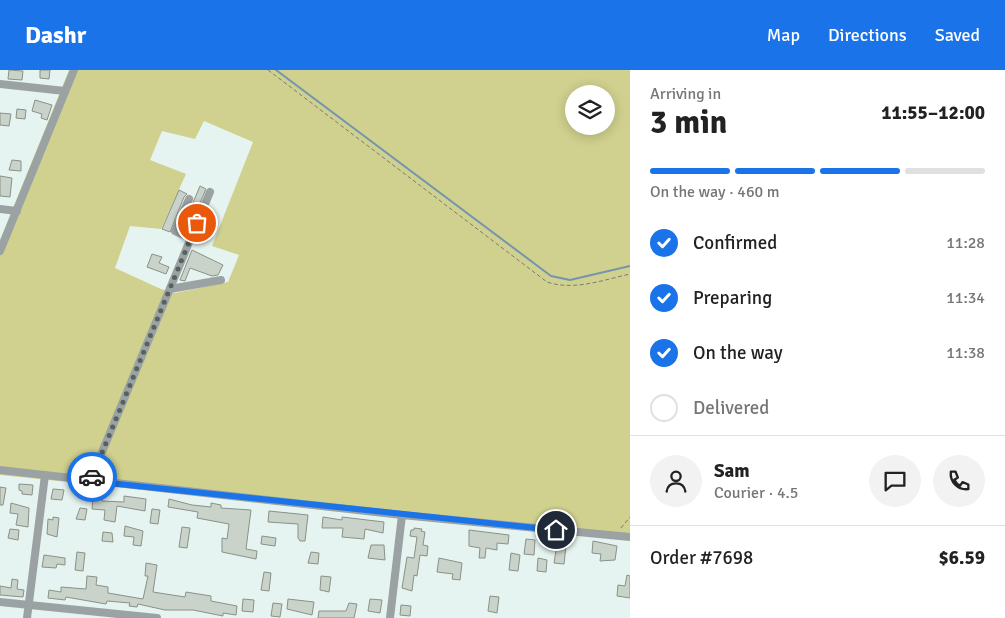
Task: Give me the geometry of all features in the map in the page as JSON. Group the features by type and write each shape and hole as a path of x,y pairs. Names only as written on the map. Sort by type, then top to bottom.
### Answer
{"street":[{"path":"0,251 74,70"},
{"path":"0,84 65,91"},
{"path":"90,481 210,192"},
{"path":"188,199 175,232 190,238"},
{"path":"0,209 17,210"},
{"path":"170,289 221,280"},
{"path":"0,470 402,515 630,537"},
{"path":"27,618 45,475"},
{"path":"390,618 402,515"},
{"path":"0,602 157,618"}],"path":[{"path":"268,70 279,81 547,282 564,286 577,286 630,274"},
{"path":"614,536 630,517"}],"green space":[{"path":"69,70 630,70 630,540 0,475 0,240","holes":["204,121 253,142 212,246 239,255 228,282 175,293 161,289 115,268 130,226 161,229 186,174 150,160 162,131 195,139"]}],"building":[{"path":"9,70 23,71 22,80 8,79"},
{"path":"40,70 50,70 49,79 40,78"},
{"path":"35,100 52,105 47,120 41,118 42,114 32,111"},
{"path":"17,109 26,110 25,119 16,118"},
{"path":"0,113 11,114 9,126 0,125"},
{"path":"12,160 21,161 21,171 9,170"},
{"path":"0,176 12,178 10,197 0,196"},
{"path":"200,186 206,189 190,226 184,224"},
{"path":"179,190 187,194 184,197 170,232 162,229"},
{"path":"192,250 223,265 218,275 212,276 190,268 185,281 180,280"},
{"path":"152,254 162,257 159,263 169,267 166,274 147,267"},
{"path":"19,484 33,485 32,495 22,494 22,491 19,490"},
{"path":"0,487 6,488 3,505 0,505"},
{"path":"53,489 64,490 62,500 51,499"},
{"path":"93,495 103,496 102,501 124,502 124,496 146,499 145,511 117,506 115,522 104,520 105,510 92,509"},
{"path":"169,499 192,505 211,507 211,503 221,505 221,508 251,510 246,549 257,551 256,559 222,552 222,538 227,539 229,524 197,518 198,512 168,507"},
{"path":"11,503 29,508 28,527 16,525 18,514 10,513"},
{"path":"80,508 87,509 85,520 76,519"},
{"path":"152,509 160,510 158,524 150,523"},
{"path":"269,511 308,515 305,541 300,541 298,538 298,524 268,522"},
{"path":"53,517 59,518 57,537 47,534 48,519 53,520"},
{"path":"323,517 342,520 342,517 384,522 383,533 365,529 364,539 342,537 343,528 322,528"},
{"path":"125,526 143,531 141,546 133,545 134,537 124,536"},
{"path":"182,527 190,528 187,548 179,547"},
{"path":"414,528 422,529 421,531 425,532 423,545 428,546 427,556 420,555 417,576 414,575 412,591 402,588 407,557 414,558 417,537 410,536 411,530 414,530"},
{"path":"10,529 19,530 18,540 8,538"},
{"path":"469,530 509,535 508,544 497,543 497,550 486,548 485,558 479,558 480,548 469,546"},
{"path":"103,532 112,533 113,542 102,541"},
{"path":"262,536 276,538 275,546 261,544"},
{"path":"526,539 535,540 534,555 524,554"},
{"path":"593,541 617,546 615,560 600,561 601,554 592,553"},
{"path":"557,544 566,546 564,564 554,563"},
{"path":"371,545 384,545 385,560 368,558"},
{"path":"77,552 85,553 83,571 75,570"},
{"path":"311,552 319,553 318,564 308,563"},
{"path":"511,553 520,555 518,571 509,570"},
{"path":"44,555 65,558 65,565 57,564 56,568 42,567"},
{"path":"439,558 462,563 460,580 452,579 453,574 437,572"},
{"path":"538,558 547,560 546,572 537,571"},
{"path":"146,563 157,565 153,592 185,597 186,592 211,596 211,601 237,606 236,615 223,613 223,616 193,610 165,610 138,604 137,607 129,606 130,603 107,601 106,604 66,597 65,600 48,598 49,590 61,592 61,587 86,589 87,576 97,577 96,585 108,587 108,593 143,599 148,576 145,576"},
{"path":"264,572 271,573 269,591 261,590"},
{"path":"627,575 630,576 630,598 617,596 618,585 625,586"},
{"path":"321,576 331,577 329,592 320,590"},
{"path":"12,579 18,580 17,589 24,590 23,597 0,595 0,586 11,588"},
{"path":"490,596 499,597 497,613 488,611"},
{"path":"243,599 254,600 253,612 242,611"},
{"path":"288,599 314,602 312,615 287,609"},
{"path":"370,599 382,600 380,613 368,611"},
{"path":"273,603 282,604 280,617 271,616"},
{"path":"349,603 357,604 354,618 318,618 319,611 346,611"},
{"path":"401,605 411,606 410,616 400,615"}],"waterway":[{"path":"276,70 551,276 570,280 630,266"}],"way so far":[{"path":"92,477 197,223"}],"route":[{"path":"92,477 90,481 556,530"}]}
